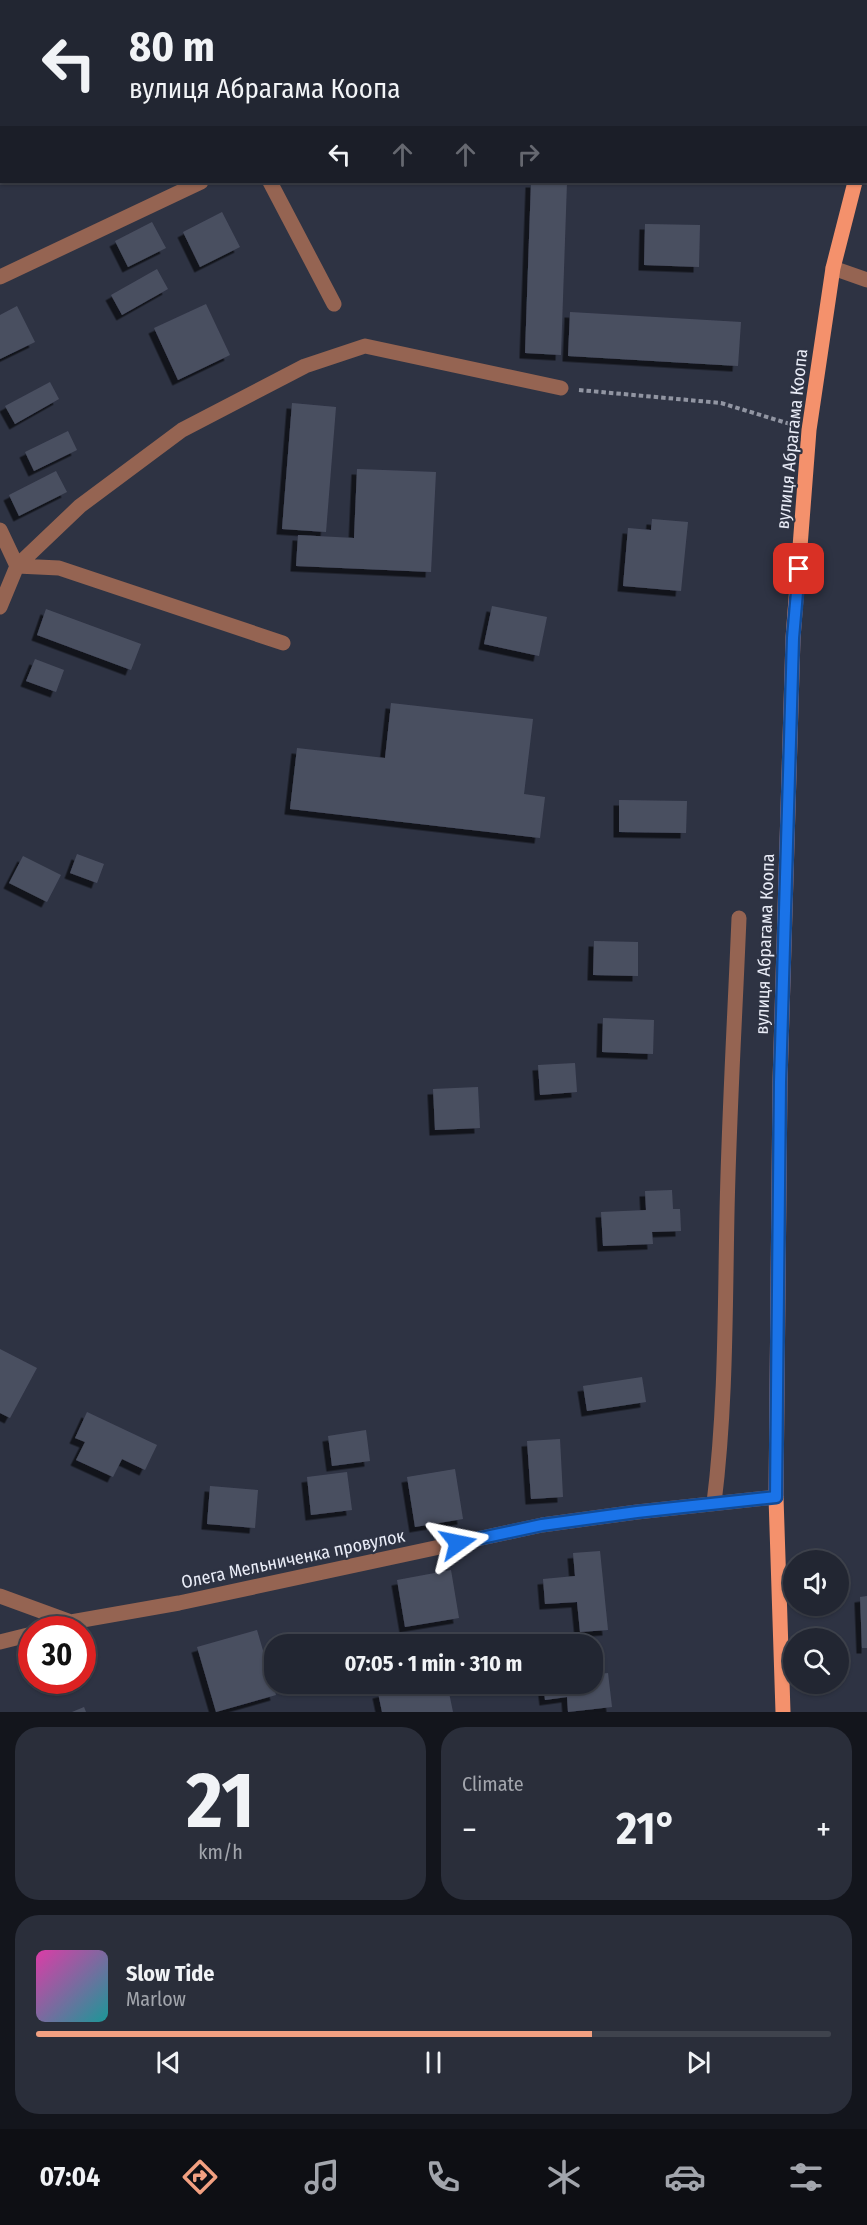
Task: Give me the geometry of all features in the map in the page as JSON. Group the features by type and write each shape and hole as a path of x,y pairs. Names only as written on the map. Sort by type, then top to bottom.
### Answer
{"main road":[{"name":"вулиця Абрагама Коопа","path":"783,1712 776,1497 780,1082 794,627 809,430 833,268 855,183"}],"street":[{"path":"0,277 199,183"},
{"path":"271,183 334,304"},
{"path":"833,268 867,279"},
{"path":"0,607 17,566 80,506 182,430 305,366 365,346 561,388"},
{"path":"0,530 17,566"},
{"path":"17,566 59,568 283,643"},
{"path":"714,1503 718,1473 728,1159 739,918"},
{"name":"Олега Мельниченка провулок","path":"96,1618 191,1601 542,1525 776,1497"},
{"path":"0,1596 53,1616"},
{"path":"0,1642 18,1638"}],"path":[{"path":"561,388 720,403 809,430"}],"building":[{"path":"531,183 567,183 561,355 525,353"},
{"path":"222,212 240,247 200,267 183,232"},
{"path":"152,222 166,248 128,267 115,241"},
{"path":"645,224 700,225 699,267 644,265"},
{"path":"157,269 168,289 122,315 111,295"},
{"path":"206,304 230,355 178,380 154,328"},
{"path":"17,306 35,342 0,359 0,315"},
{"path":"570,312 741,322 738,366 568,356"},
{"path":"50,382 59,399 15,424 5,406"},
{"path":"292,403 336,407 326,532 282,529"},
{"path":"68,431 77,450 34,471 25,452"},
{"path":"357,469 436,472 431,572 296,566 298,535 354,538"},
{"path":"56,471 67,492 19,516 9,495"},
{"path":"652,519 688,522 681,591 623,586 628,528 651,530"},
{"path":"492,606 547,617 539,656 484,644"},
{"path":"46,609 141,644 131,670 37,635"},
{"path":"35,659 64,670 56,692 26,681"},
{"path":"391,703 533,719 524,794 545,797 540,838 290,809 297,748 385,758"},
{"path":"619,800 687,801 686,833 619,832"},
{"path":"77,854 104,864 97,883 70,873"},
{"path":"23,856 61,875 47,902 9,883"},
{"path":"594,941 638,942 638,976 593,975"},
{"path":"603,1018 654,1020 653,1054 602,1052"},
{"path":"575,1063 577,1092 540,1095 538,1065"},
{"path":"478,1087 480,1128 435,1130 433,1089"},
{"path":"672,1190 673,1209 680,1209 681,1231 652,1232 653,1244 603,1246 601,1212 646,1210 645,1191"},
{"path":"0,1349 37,1368 10,1418 0,1413"},
{"path":"642,1377 646,1402 587,1411 583,1386"},
{"path":"87,1412 157,1445 145,1470 122,1459 113,1477 76,1460 85,1442 75,1438"},
{"path":"366,1430 370,1461 332,1466 328,1436"},
{"path":"560,1439 563,1497 531,1499 527,1441"},
{"path":"455,1469 463,1519 415,1527 407,1477"},
{"path":"347,1472 352,1510 311,1515 307,1477"},
{"path":"210,1486 258,1490 255,1528 207,1524"},
{"path":"600,1551 608,1630 580,1632 577,1602 545,1604 543,1579 575,1576 573,1553"},
{"path":"451,1570 459,1618 405,1627 397,1580"},
{"path":"867,1596 867,1648 862,1648 860,1597"},
{"path":"257,1630 264,1654 264,1694 276,1695 216,1712 197,1647"},
{"path":"608,1673 612,1707 568,1712 567,1697 545,1700 544,1694 603,1694 603,1674"},
{"path":"378,1694 449,1694 453,1712 382,1712"},
{"path":"84,1707 86,1712 72,1712"}],"route":[{"path":"458,1543 542,1525 776,1497 780,1082 793,638 799,569"}]}
